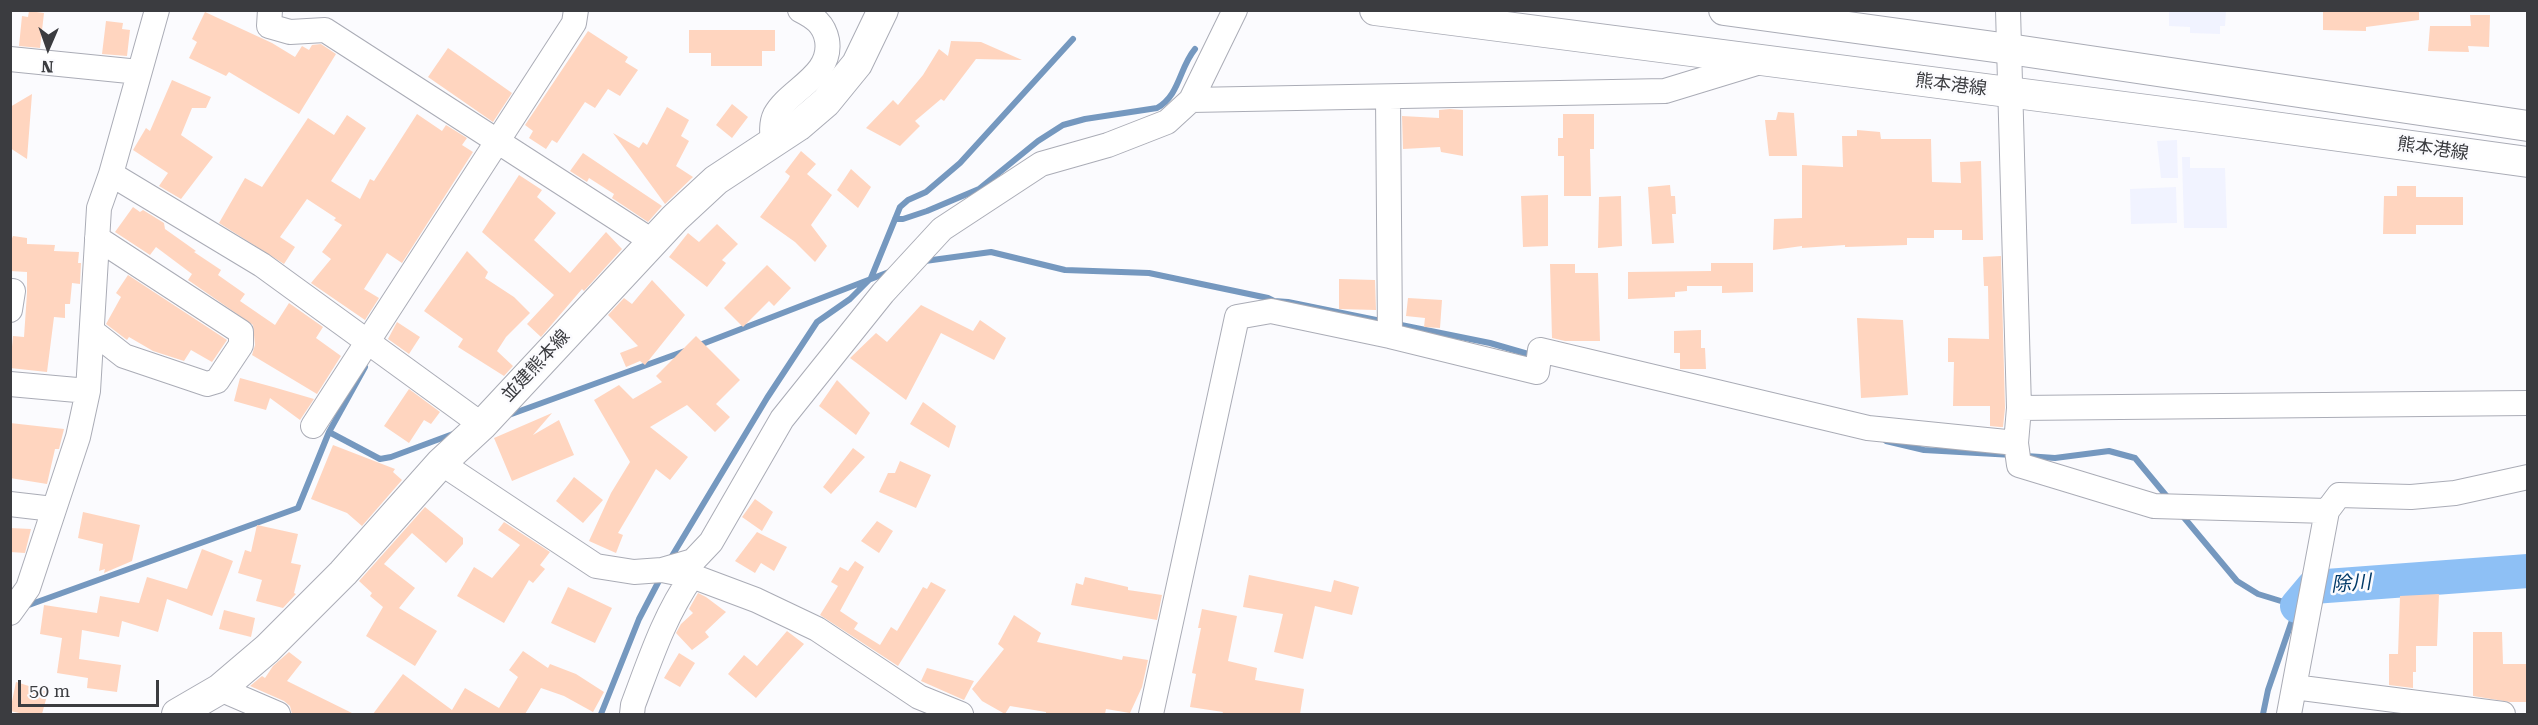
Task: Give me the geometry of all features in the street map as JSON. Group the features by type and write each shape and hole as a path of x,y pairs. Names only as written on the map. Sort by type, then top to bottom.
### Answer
{"main road":[{"name":"並建熊本線","path":"177,714 220,688 267,649 343,573 441,464 482,424 652,241 716,180 798,126 826,102 857,64 883,10"},
{"name":"熊本港線","path":"1375,10 2528,162"},
{"name":"熊本港線","path":"1724,10 2009,49 2528,126"}],"street":[{"path":"10,613 28,588 52,509 78,437 88,391 99,208 111,174 157,10"},
{"path":"270,10 269,26 290,32 325,30 652,241"},
{"path":"313,426 574,23 576,10"},
{"path":"773,143 772,126 776,114 820,68 826,55 828,44 825,29 813,17 800,10"},
{"path":"441,464 596,566 634,572 662,570 693,561 711,542 782,419 883,293 942,229 1041,164 1107,145 1167,122 1191,100 1235,10"},
{"path":"2008,10 2019,408 2016,443 2019,465 2154,506 2327,511"},
{"path":"10,60 139,72"},
{"path":"1191,100 1665,91 1765,61"},
{"path":"1388,98 1390,336"},
{"path":"111,174 262,266 482,424"},
{"path":"92,332 124,356 207,384 217,381 241,345 241,332 97,238"},
{"path":"1151,714 1237,317 1271,311 1390,336 1537,372 1540,350 1868,428 2016,443"},
{"path":"10,384 88,391"},
{"path":"2019,408 2528,403"},
{"path":"2289,714 2327,511 2339,495 2411,497 2455,494 2528,477"},
{"path":"10,504 52,509"},
{"path":"662,570 692,576 756,600 817,629 919,697 961,714"},
{"path":"632,714 633,705 662,627 675,601 692,576"},
{"path":"2294,687 2503,714"},
{"path":"220,688 278,714"}],"shaded area":[{"path":"2169,11 2226,11 2225,26 2220,26 2220,34 2190,33 2190,27 2169,26"},
{"path":"2177,140 2178,178 2161,178 2157,141"},
{"path":"2182,157 2190,157 2190,168 2225,168 2227,228 2184,228"},
{"path":"2176,187 2177,223 2131,224 2130,189"}],"building":[{"path":"2323,10 2419,10 2419,20 2366,27 2366,31 2323,30"},
{"path":"29,11 44,13 40,48 19,46 22,16 28,17"},
{"path":"205,12 272,43 295,57 302,46 309,50 312,45 321,44 336,54 299,114 229,72 226,76 189,58 197,42 192,39"},
{"path":"2470,15 2490,15 2489,47 2468,46 2469,52 2428,51 2430,26 2471,26"},
{"path":"106,21 123,23 122,29 130,30 127,56 102,54"},
{"path":"689,30 775,30 775,51 762,51 762,66 711,66 711,53 689,53"},
{"path":"588,31 628,57 625,62 638,70 620,96 608,89 595,108 585,102 557,143 552,140 546,149 529,138 533,131 525,125"},
{"path":"951,41 981,42 1022,60 976,59 944,101 941,99 915,121 920,126 900,146 866,128 893,100 898,105 923,75 939,49 948,56"},
{"path":"448,48 512,93 493,122 428,77"},
{"path":"172,80 211,97 206,108 192,108 181,135 213,157 181,199 159,186 168,173 133,150 146,128 150,131"},
{"path":"32,94 27,159 10,148 10,107"},
{"path":"732,104 748,117 732,138 716,125"},
{"path":"667,107 689,120 681,136 689,141 676,166 693,177 665,204 613,133 639,148 643,142 647,145"},
{"path":"1439,110 1463,110 1463,156 1441,152 1440,147 1403,149 1402,116 1439,118"},
{"path":"1778,112 1794,113 1797,156 1769,156 1765,120 1776,120"},
{"path":"417,114 442,131 446,125 467,138 462,145 473,152 402,263 387,253 364,289 379,298 365,320 311,283 331,259 322,252 342,225 334,220 336,218 307,199 280,237 295,247 284,264 219,223 245,178 262,187 308,118 334,135 347,115 366,128 331,181 360,199 370,179 374,181"},
{"path":"1563,114 1594,114 1594,149 1590,149 1591,196 1564,196 1564,156 1558,156 1558,138 1563,138"},
{"path":"1857,130 1880,132 1881,139 1931,139 1932,182 1961,183 1960,162 1981,161 1983,240 1962,240 1962,230 1934,230 1934,238 1907,238 1907,245 1802,248 1802,246 1773,250 1774,219 1802,218 1802,165 1843,167 1842,136 1857,136"},
{"path":"801,151 816,164 807,174 832,195 811,225 827,246 815,262 795,242 760,217 788,180 790,176 785,172"},
{"path":"583,153 662,206 648,222 612,198 614,194 589,178 587,182 570,171"},
{"path":"851,169 871,187 858,208 837,190"},
{"path":"519,175 542,190 537,197 556,213 534,240 570,273 606,232 622,249 584,291 582,289 541,337 527,324 554,295 482,232"},
{"path":"1670,185 1671,196 1675,196 1676,214 1672,214 1674,243 1652,244 1648,187"},
{"path":"2397,186 2416,186 2416,197 2463,197 2463,225 2416,225 2416,234 2383,234 2384,196 2397,196"},
{"path":"1548,195 1548,246 1523,247 1521,196"},
{"path":"1621,196 1622,246 1598,248 1599,197"},
{"path":"133,207 140,212 143,210 164,223 165,229 221,270 218,275 245,294 240,301 275,325 289,303 323,327 316,338 341,356 317,394 252,355 255,345 253,325 188,280 192,274 156,247 150,255 115,232"},
{"path":"717,224 738,244 722,260 726,263 707,287 669,257 688,233 699,242"},
{"path":"13,236 27,238 27,244 55,245 54,251 79,252 80,284 72,283 70,304 65,304 65,318 54,317 47,372 10,368 13,336 24,337 27,293 27,272 10,271 10,243"},
{"path":"467,251 488,272 485,278 514,297 530,313 506,337 497,351 513,366 504,376 458,347 463,339 424,311"},
{"path":"2001,256 2005,408 2003,427 1990,426 1990,406 1953,406 1954,362 1948,362 1948,338 1989,339 1988,286 1984,286 1983,257"},
{"path":"1711,263 1753,263 1753,292 1722,293 1722,286 1687,286 1687,291 1675,292 1675,297 1628,299 1628,272 1711,271"},
{"path":"1550,264 1575,264 1575,273 1598,273 1600,341 1565,341 1552,338"},
{"path":"767,265 791,288 774,306 769,301 743,327 724,308"},
{"path":"128,275 227,340 212,362 191,350 184,361 153,351 129,337 127,340 106,324 121,297 116,293"},
{"path":"1339,279 1375,280 1376,310 1339,309"},
{"path":"652,280 685,315 645,365 640,361 626,367 620,353 638,346 608,315 624,298 632,304"},
{"path":"1408,298 1442,300 1440,328 1424,327 1425,318 1406,316"},
{"path":"921,305 973,331 980,320 1006,338 994,360 941,333 906,400 850,358 876,333 887,342"},
{"path":"1857,318 1903,320 1908,395 1861,398"},
{"path":"397,322 420,337 409,354 388,339"},
{"path":"1701,330 1701,348 1705,348 1706,369 1680,369 1680,353 1674,353 1674,331"},
{"path":"696,336 740,380 716,404 730,417 715,432 687,405 650,427 688,457 670,480 656,469 618,533 623,535 616,553 589,541 611,493 630,462 594,400 619,385 633,399 662,382 656,376"},
{"path":"240,378 314,399 300,420 270,398 266,410 234,401"},
{"path":"837,380 870,413 856,435 819,406"},
{"path":"409,389 440,412 431,424 424,420 409,443 384,426"},
{"path":"923,402 956,426 949,448 910,424"},
{"path":"552,413 533,435 559,420 574,455 512,481 494,438"},
{"path":"10,423 64,429 59,449 55,449 47,484 10,478"},
{"path":"333,445 395,469 393,472 402,480 362,526 347,513 311,499"},
{"path":"853,448 865,457 831,494 823,487"},
{"path":"900,461 931,475 916,508 879,492 888,473 895,473"},
{"path":"574,477 603,500 583,523 556,501"},
{"path":"755,499 773,512 762,531 742,517"},
{"path":"425,507 463,538 463,544 446,563 412,533 384,564 415,588 399,608 437,631 415,666 366,636 383,607 370,596 372,593 359,581"},
{"path":"83,512 140,525 132,561 104,573 105,569 99,571 103,544 78,538"},
{"path":"877,521 893,531 879,553 861,541"},
{"path":"504,522 550,552 540,565 545,569 533,583 529,580 504,623 457,596 474,567 492,578 520,545 498,530"},
{"path":"257,525 298,534 291,563 301,565 294,593 296,594 283,608 256,601 262,580 238,573 245,550 251,552"},
{"path":"10,528 31,529 25,553 10,552"},
{"path":"757,532 787,547 774,571 761,563 755,573 735,561"},
{"path":"202,549 233,561 212,616 167,599 158,632 122,621 119,637 82,630 79,659 121,665 117,692 87,688 88,678 57,673 62,638 40,634 44,605 97,613 100,596 139,603 147,577 187,589"},
{"path":"855,561 864,567 840,611 858,623 854,629 880,645 891,627 897,631 923,587 927,589 931,582 946,590 898,666 820,615 838,586 831,582 840,567 848,571"},
{"path":"1249,575 1331,592 1334,580 1359,587 1352,615 1315,606 1303,659 1274,652 1283,614 1243,607"},
{"path":"1085,577 1128,587 1128,590 1162,595 1157,620 1071,605 1076,583 1083,585"},
{"path":"568,587 612,608 595,643 551,623"},
{"path":"698,593 726,612 705,632 709,637 692,650 676,633 681,624 693,613 689,609"},
{"path":"2439,594 2437,646 2416,646 2416,672 2413,672 2413,688 2389,685 2389,654 2398,654 2400,596"},
{"path":"1202,609 1237,616 1228,661 1257,668 1255,680 1304,689 1300,714 1222,714 1223,712 1190,707 1196,674 1192,673 1201,628 1198,628"},
{"path":"224,610 255,618 251,637 219,629"},
{"path":"1014,615 1041,633 1037,642 1122,660 1123,656 1148,660 1142,687 1130,713 1106,709 1105,714 1046,714 1046,712 1010,706 1005,714 982,701 972,689 1004,649 998,644"},
{"path":"787,631 804,644 756,698 728,674 744,655 757,666"},
{"path":"2473,632 2502,632 2503,664 2528,664 2528,702 2510,702 2473,696"},
{"path":"523,651 548,668 550,664 576,674 604,692 593,712 564,696 541,688 525,714 373,714 403,674 452,710 465,688 499,708 518,677 509,670"},
{"path":"289,652 302,662 287,681 354,714 292,714 290,706 284,701 250,686 262,676 265,678 273,666"},
{"path":"679,653 695,663 680,687 664,678"},
{"path":"927,668 974,681 964,700 921,681"},
{"path":"16,682 48,692 42,714 10,711"}],"waterway":[{"path":"669,561 767,398 817,322 850,299 871,278 900,207 908,200 926,192 960,163 1073,39"},
{"path":"895,219 903,219 927,211 979,189 1038,141 1063,125 1085,119 1157,108 1165,103 1175,89 1195,49"},
{"path":"925,261 991,252 1065,270 1149,273 1274,301 1386,322"},
{"path":"697,346 889,272"},
{"path":"1396,324 1490,343 1535,356"},
{"path":"506,416 685,351"},
{"path":"26,606 298,508 329,432 365,367"},
{"path":"329,432 380,459 453,434"},
{"path":"1886,441 1924,450 2013,455"},
{"path":"2026,456 2055,458 2109,451 2135,458 2169,499"},
{"path":"2181,514 2237,581 2258,594 2297,606 2268,690 2263,714"},
{"name":"除川","path":"2297,606 2313,587 2528,571"},
{"path":"601,714 639,619 662,575"}]}
